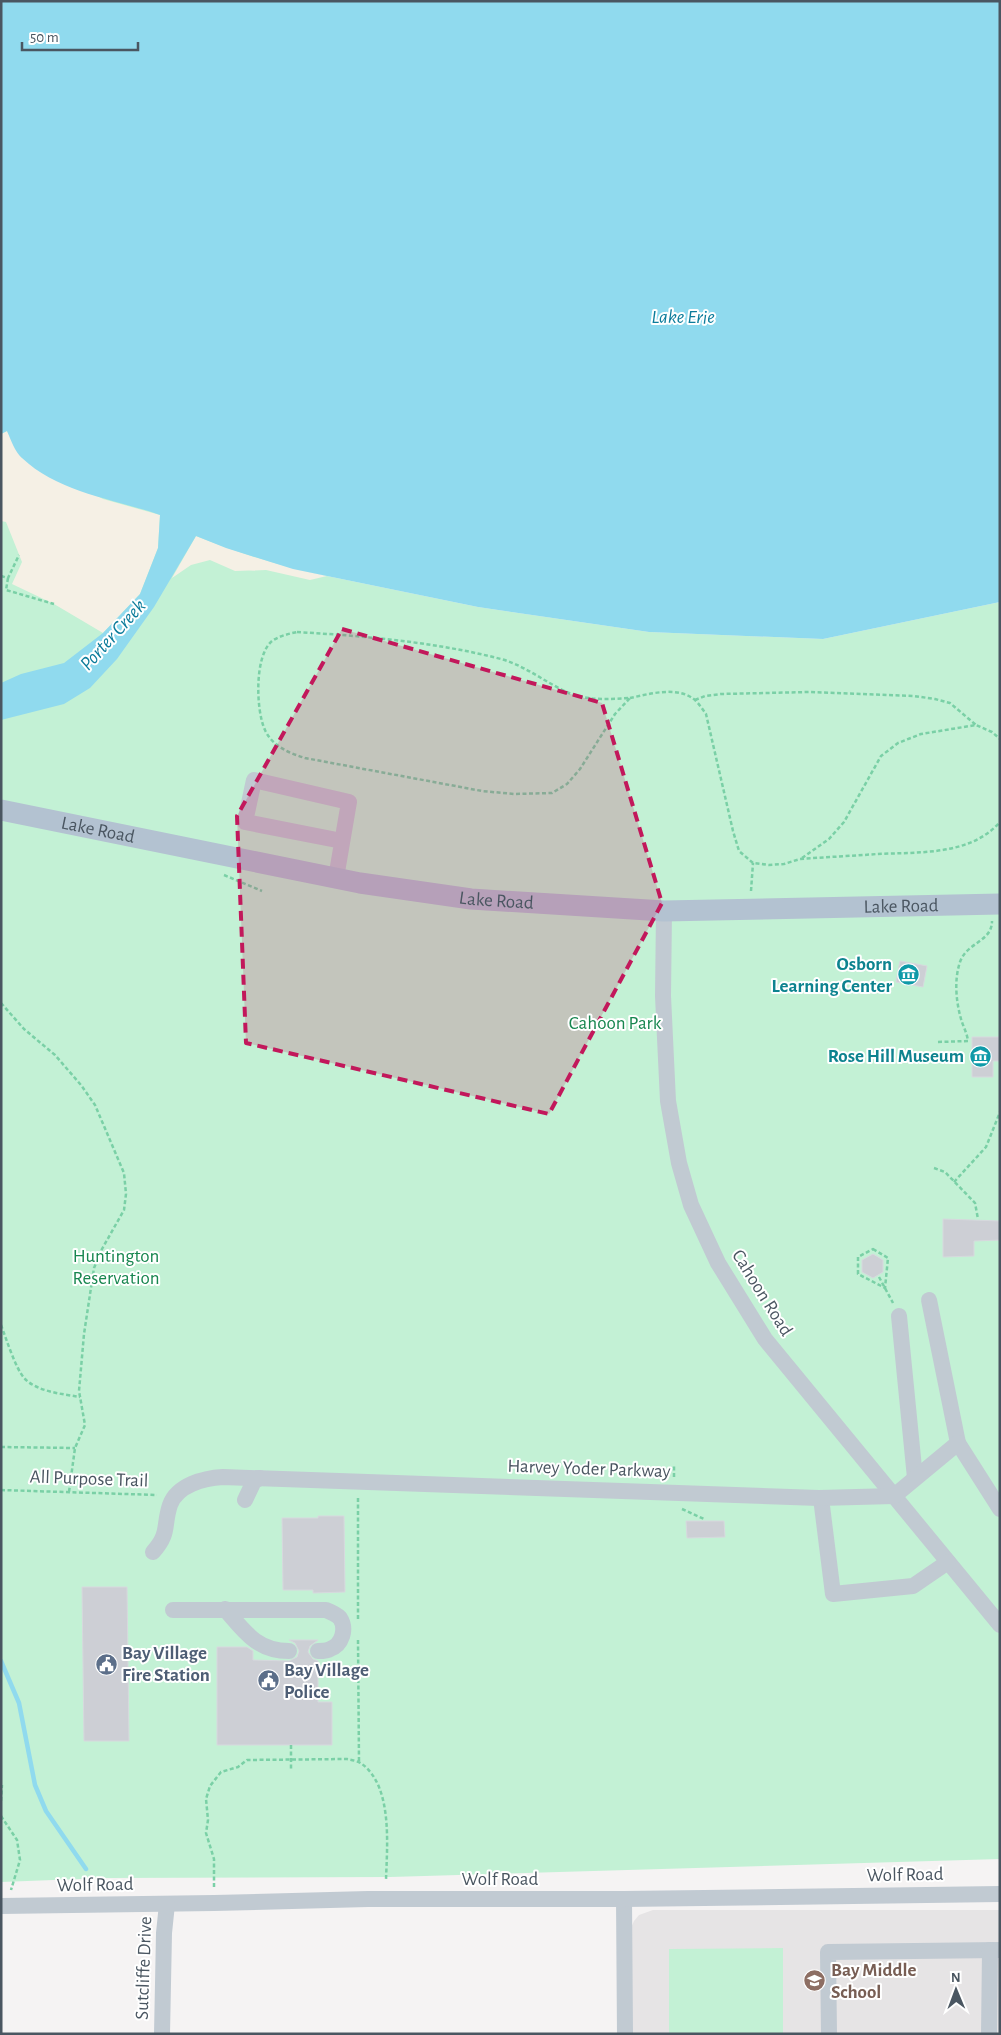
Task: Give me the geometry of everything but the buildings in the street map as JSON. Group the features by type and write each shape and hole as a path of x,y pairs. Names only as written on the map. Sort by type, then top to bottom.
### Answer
{"main road":[{"name":"Lake Road","path":"1,810 336,878 471,899 664,912 996,912"}],"street":[{"path":"336,878 349,802 254,780 245,822 342,841"},
{"name":"Cahoon Road","path":"664,912 663,996 668,1101 679,1163 692,1204 718,1263 765,1339 1000,1624"},
{"path":"929,1300 958,1443 1000,1509"},
{"path":"899,1316 916,1478"},
{"path":"894,1496 958,1443"},
{"name":"Harvey Yoder Parkway","path":"176,1495 182,1489 210,1478 282,1478 821,1498 894,1496"},
{"path":"245,1500 254,1481 260,1478"},
{"path":"154,1552 163,1541 170,1505 176,1495"},
{"path":"821,1498 833,1594 913,1586 948,1562"},
{"path":"225,1609 252,1639 277,1651 289,1651"},
{"path":"173,1610 326,1610 335,1614 340,1619 343,1628 342,1636 338,1644 330,1650 318,1651"},
{"name":"Wolf Road","path":"1,1906 368,1899 624,1899 1000,1894"},
{"path":"624,1899 625,2034"},
{"name":"Sutcliffe Drive","path":"162,2034 164,1933 167,1904"},
{"path":"830,2034 828,1952 995,1950 989,2034"}],"path":[{"path":"19,555 8,578 6,590 54,604"},
{"path":"1,576 8,578"},
{"path":"630,698 615,714 580,769 567,784 552,793 536,794 482,791 443,785 305,758 288,752 273,742 265,730 260,713 258,692 263,652 272,642 284,634 297,632 367,637 477,654 524,667 571,694 586,698 630,698 669,692 683,694 695,700 706,714 739,850 753,863 770,865 784,864 800,859 940,851 970,843 1000,822"},
{"path":"695,700 705,696 721,694 809,692 935,698 950,703 976,724 1000,739"},
{"path":"800,859 829,839 844,822 881,756 898,743 921,734 976,724"},
{"path":"751,891 753,863"},
{"path":"938,1042 968,1041 958,1004 957,971 965,950 988,935 996,912"},
{"path":"1,1003 24,1029 55,1055 81,1085 95,1105 124,1173 126,1194 124,1210 102,1249 94,1268 78,1391 85,1425 76,1448 70,1492"},
{"path":"954,1182 986,1147 1000,1112"},
{"path":"934,1168 946,1172 975,1204 978,1219"},
{"path":"873,1249 888,1258 885,1288 858,1274 858,1257 873,1249"},
{"path":"879,1277 899,1316"},
{"path":"1,1325 23,1378 33,1385 61,1394 80,1397"},
{"path":"1,1448 76,1448"},
{"name":"All Purpose Trail","path":"1,1490 176,1495"},
{"path":"291,1745 291,1769"},
{"path":"214,1887 214,1859 206,1833 208,1820 206,1799 210,1786 221,1772 238,1767 247,1760 347,1759 362,1764 377,1782 386,1810 386,1880"},
{"path":"1,1801 2,1784"},
{"path":"1,1816 17,1840 20,1860 10,1891"}],"highlighted area":[{"path":"342,629 602,703 662,903 549,1114 246,1043 237,816"}],"shaded area":[{"name":"Bay Middle School","path":"653,1910 1000,1910 1000,2034 632,2034 631,1928 639,1915"}],"green space":[{"name":"Cahoon Park","path":"1,375 293,569 478,607 649,632 823,639 1000,602 1000,1859 390,1877 106,1878 1,1882"},
{"path":"783,1948 783,2034 669,2034 669,1949"}],"sand":[{"path":"7,431 21,457 103,499 160,515 158,548 140,594 103,633 54,604 12,584 22,562 6,522 1,521 1,434"},
{"path":"196,536 261,559 327,576 310,580 266,570 235,571 210,560 191,565 172,578"}],"water":[{"name":"Lake Erie","path":"1,1 1000,1 1000,602 823,639 649,632 478,607 293,569 226,548 196,536 154,607 117,659 90,688 64,704 1,720 1,683 21,674 64,663 103,633 140,594 158,548 160,515 88,494 53,479 37,470 20,455 13,446 7,431 1,434"}],"waterway":[{"path":"1,1661 19,1703 35,1785 46,1811 86,1869"}],"place":[{"name":"Osborn Learning Center","path":"908,975"},
{"name":"Rose Hill Museum","path":"980,1056"},
{"name":"Bay Village Fire Station","path":"106,1664"},
{"name":"Bay Village Police","path":"268,1681"},
{"name":"Bay Middle School","path":"815,1981"}],"water label":[{"name":"Porter Creek","path":"113,635"}],"park label":[{"name":"Huntington Reservation","path":"116,1267"}]}
